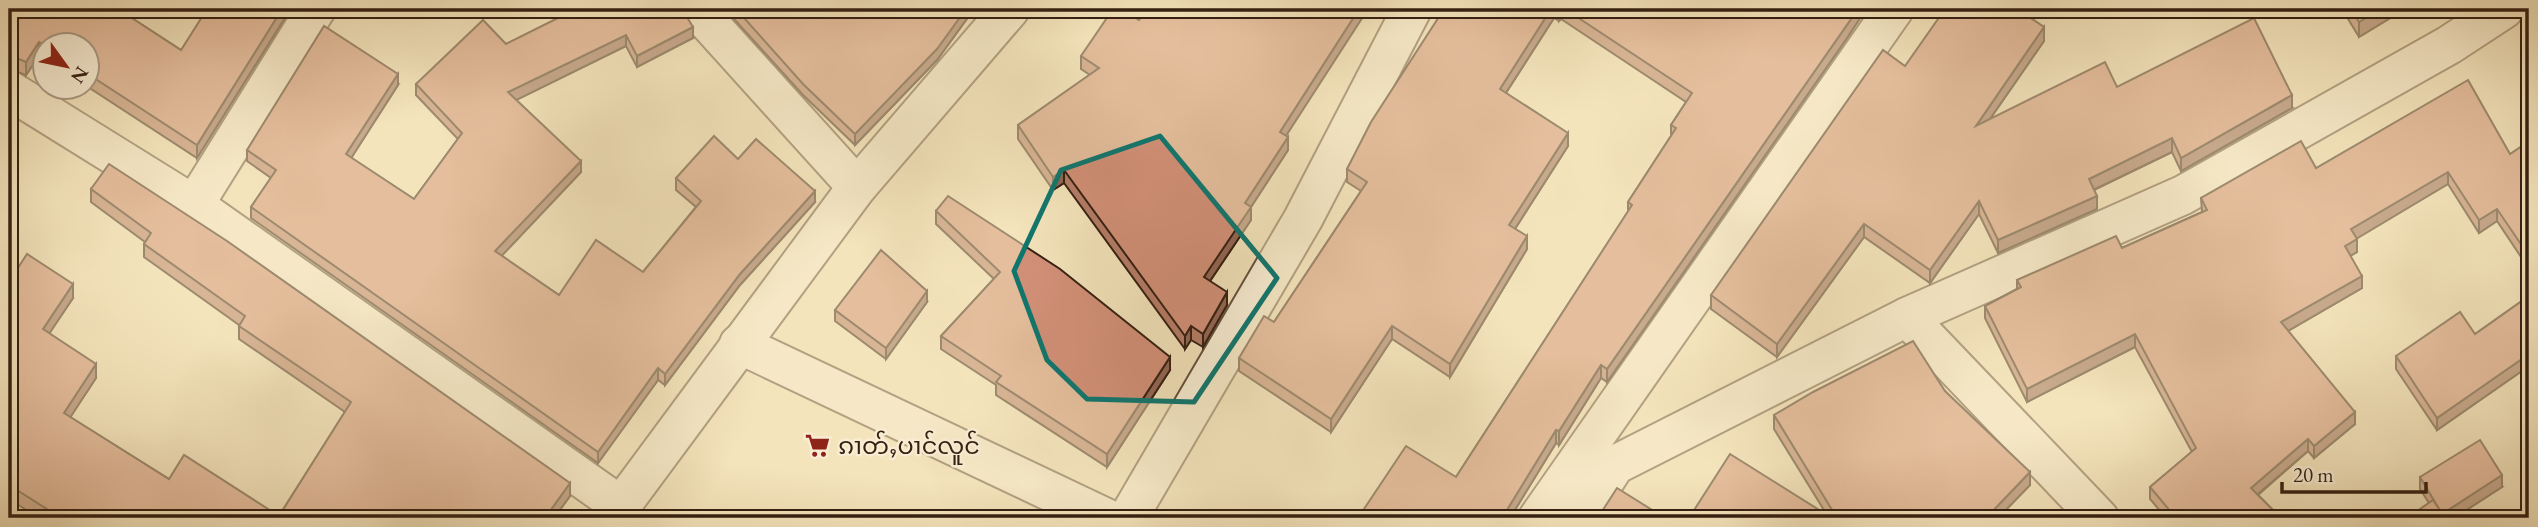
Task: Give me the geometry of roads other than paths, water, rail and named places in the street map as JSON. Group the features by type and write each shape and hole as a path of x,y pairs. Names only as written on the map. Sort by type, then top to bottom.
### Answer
{"street":[{"path":"194,205 316,9"},
{"path":"701,9 707,21 857,187"},
{"path":"9,90 194,205 617,512 857,187 1010,9"},
{"path":"1128,518 1303,219 1412,9"},
{"path":"1538,518 1894,9"},
{"path":"1581,518 1615,465 1907,317 2183,195 2449,45 2504,9"},
{"path":"1907,317 2099,518"},
{"path":"739,344 1106,518"}],"place":[{"name":"ၵၢတ်ႇပၢင်လူင်","path":"818,446"}]}
